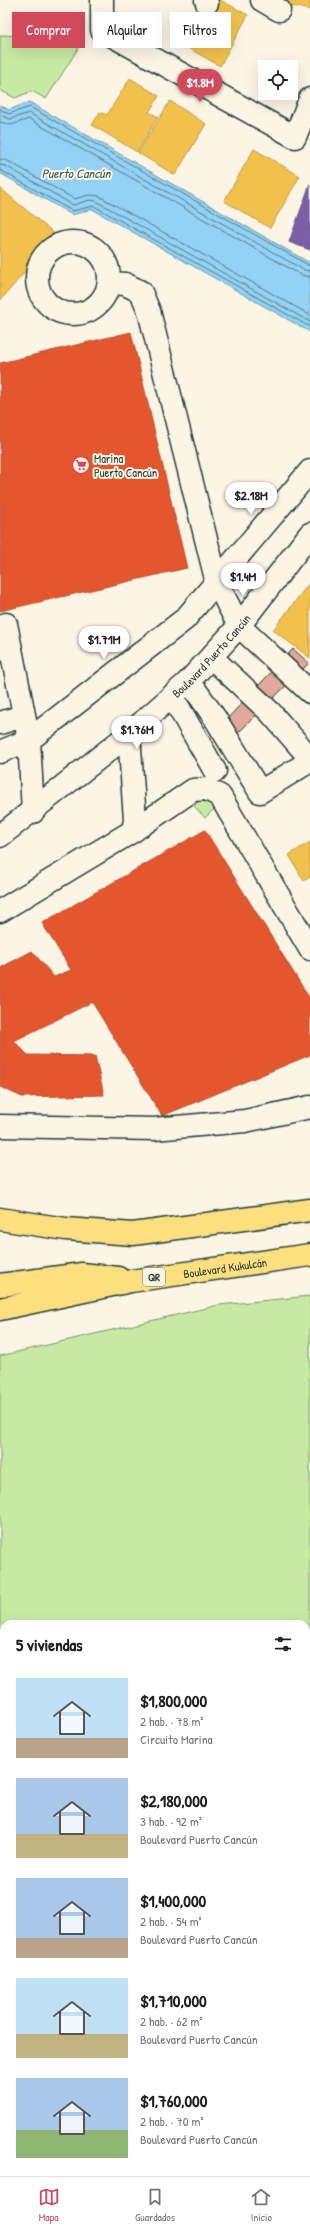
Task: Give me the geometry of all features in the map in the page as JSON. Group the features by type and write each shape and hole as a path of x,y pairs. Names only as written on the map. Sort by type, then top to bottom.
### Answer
{"main road":[{"path":"0,1219 66,1229 133,1234 310,1210"},
{"name":"Boulevard Kukulcán","path":"0,1309 131,1281 310,1255"},
{"path":"0,1285 82,1274 109,1276 131,1281"}],"street":[{"path":"102,0 102,30 295,137 310,100"},
{"path":"110,282 125,284 141,292 149,311 217,583 239,626 310,692"},
{"path":"0,752 29,740 185,619 217,583 310,470"},
{"name":"Boulevard Puerto Cancún","path":"0,836 33,812 129,734 189,681 239,626 310,534"},
{"path":"6,624 29,740 33,812"},
{"path":"211,657 270,712 310,758"},
{"path":"189,681 215,718 260,792 310,762"},
{"path":"172,696 215,771"},
{"path":"0,723 24,716"},
{"path":"129,734 135,820 133,831"},
{"path":"0,911 133,831 193,790 207,788 220,796 310,949"},
{"path":"0,1126 154,1129 245,1121 310,1107"}],"green space":[{"path":"0,35 12,35 12,48 78,48 46,99 32,91 15,98 0,90"},
{"path":"206,794 217,806 205,818 194,806"},
{"path":"310,1296 310,1620 0,1620 0,1356 219,1305"}],"water":[{"name":"Puerto Cancún","path":"29,102 310,263 310,332 92,209 72,215 0,173 0,105 9,110"}],"building: Viviendas":[{"path":"215,0 220,0 248,15 231,46 231,12 208,12"},
{"path":"279,0 310,0 310,10 287,5"},
{"path":"188,48 230,48 220,66"},
{"path":"130,78 159,96 149,112 158,117 137,152 92,125 100,112 107,115"},
{"path":"170,101 206,124 175,175 138,153"},
{"path":"254,149 300,176 270,228 224,201"},
{"path":"0,188 56,235 0,301"},
{"path":"310,582 310,658 273,630"},
{"path":"310,842 310,877 304,881 289,855"}],"building: Comercios":[{"name":"Marina Puerto Cancún","path":"131,332 187,568 0,611 0,363"},
{"path":"205,830 310,999 310,1055 162,1116 92,1002 14,1041 28,1055 95,1056 104,1095 22,1097 0,1087 0,968 32,951 54,977 71,970 42,923"}],"building: Oficinas":[{"path":"310,184 310,250 289,242"}],"building: Otros":[{"path":"293,649 309,663 237,734 227,719"}],"place":[{"name":"Marina Puerto Cancún","path":"81,465"}]}
